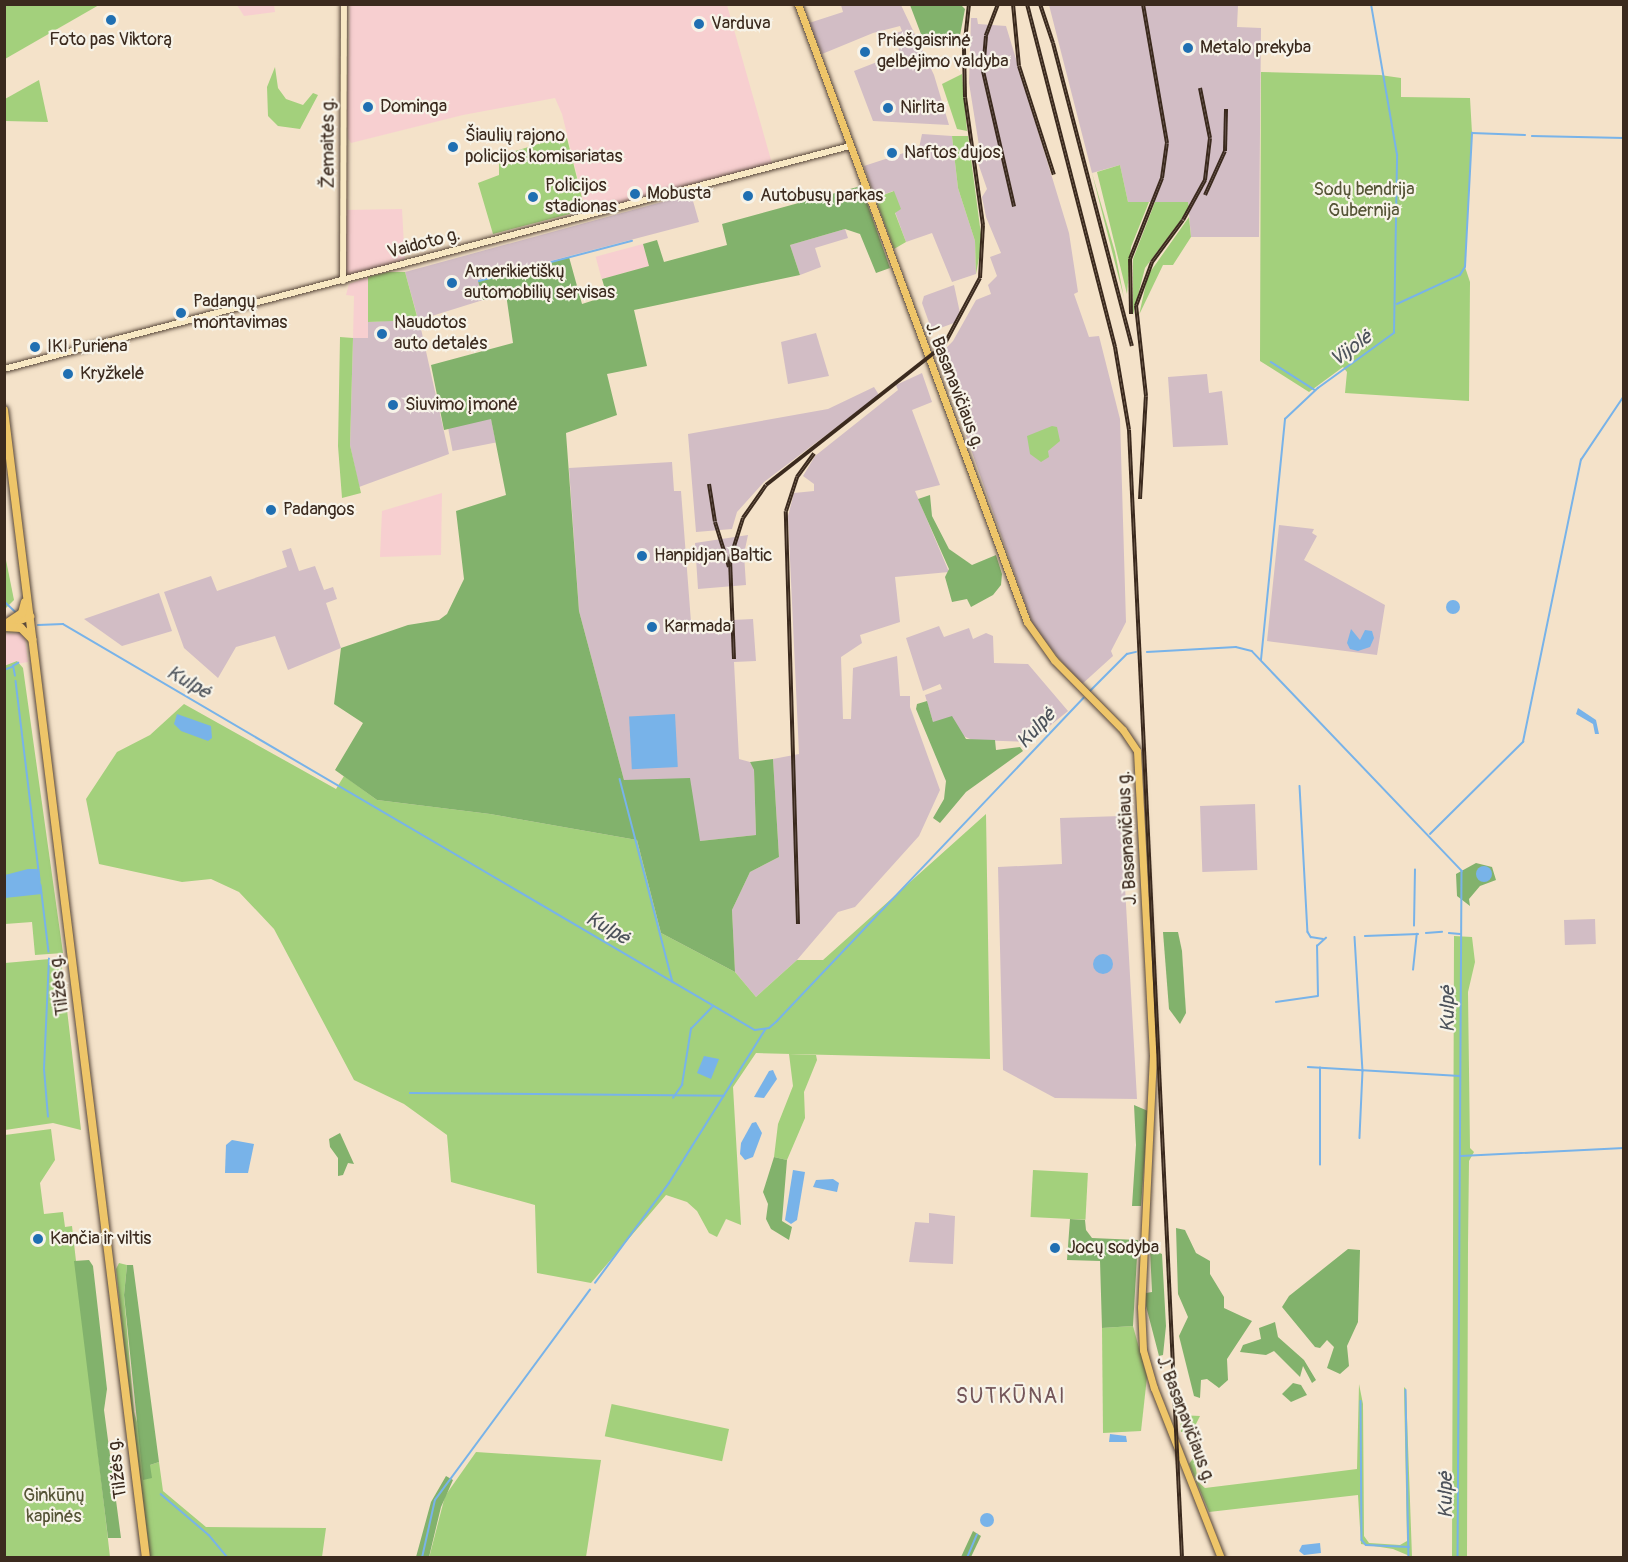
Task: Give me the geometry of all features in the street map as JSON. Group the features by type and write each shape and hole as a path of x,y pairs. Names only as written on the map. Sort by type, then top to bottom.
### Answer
{"highway":[{"name":"Tilžės g.","path":"4,410 146,1557"},
{"path":"4,626 22,613 27,596"},
{"path":"4,626 21,628 33,640"}],"main road":[{"name":"Žemaitės g.","path":"343,281 344,4"},
{"name":"J. Basanavičiaus g.","path":"798,4 1027,622 1054,660 1124,730 1137,751 1153,1055 1141,1307 1143,1350 1154,1389 1221,1557"},
{"name":"Vaidoto g.","path":"4,369 850,146"},
{"path":"4,626 30,616"}],"shaded area":[{"path":"237,5 274,5 275,12 244,16"},
{"path":"350,5 727,5 773,167 587,216 562,114 555,98 463,115 351,143 348,138 347,108"},
{"path":"841,5 901,5 934,75 949,125 873,121 854,71 900,53 893,34 902,31 900,26 873,33 822,54 809,23 843,12"},
{"path":"1049,5 1238,5 1237,27 1261,28 1259,237 1191,237 1188,202 1128,202 1120,165 1092,173"},
{"path":"971,18 977,18 978,24 1006,26 1069,233 1078,292 1074,294 1089,337 1099,336 1120,419 1126,622 1111,651 1113,656 1081,685 1034,628 938,356 953,341 976,300 991,294 988,285 997,276 990,257 1001,253 986,217 982,197 987,189 977,160 981,158 969,83"},
{"path":"922,134 952,136 958,188 975,241 976,274 952,282 932,233 906,242 895,212 893,191 875,198 864,166 919,148"},
{"path":"691,194 699,222 478,280 483,300 419,320 449,454 359,487 350,445 353,338 368,338 368,322 418,319 405,272"},
{"path":"402,209 405,264 343,281 344,210"},
{"path":"845,229 848,238 815,248 821,267 800,275 790,245"},
{"path":"643,244 649,266 602,279 596,257"},
{"path":"368,277 368,338 353,338 354,296 346,295 349,284"},
{"path":"954,285 960,313 954,323 932,331 922,303 924,296"},
{"path":"816,333 829,376 788,384 781,342"},
{"path":"922,373 932,402 912,410 940,485 915,491 949,572 895,577 900,622 860,635 862,643 841,657 843,719 851,719 853,668 897,656 900,696 910,696 910,707 940,790 919,836 855,907 838,912 797,960 756,997 735,972 732,910 750,872 779,857 773,759 799,754 788,516 794,493 814,491 814,484 803,476 815,456 898,390 896,385"},
{"path":"1207,374 1209,393 1222,391 1228,445 1173,447 1168,377"},
{"path":"874,387 879,395 764,482 737,512 732,529 696,532 688,434 828,409"},
{"path":"491,418 496,443 453,451 448,426"},
{"path":"672,462 674,491 681,491 691,622 753,619 756,661 734,662 739,759 750,762 754,770 756,835 700,841 624,780 579,611 569,468"},
{"path":"442,493 441,555 380,557 382,511"},
{"path":"1279,525 1314,529 1312,533 1317,536 1304,560 1385,605 1377,655 1267,641"},
{"path":"748,535 744,554 746,585 698,589 695,543"},
{"path":"291,548 299,571 315,566 324,590 333,587 337,599 326,603 341,648 288,670 275,636 236,647 218,678 184,648 164,592 211,576 217,591 287,567 282,551"},
{"path":"159,593 172,631 122,646 84,619"},
{"path":"939,626 944,637 969,628 973,639 986,633 993,636 994,663 1028,664 1068,711 1030,742 972,740 933,722 925,695 942,689 940,684 923,691 906,638"},
{"path":"20,633 25,637 28,662 5,666 5,634"},
{"path":"1255,804 1257,870 1202,872 1200,806"},
{"path":"1121,816 1137,1099 1055,1098 1003,1070 998,867 1062,864 1060,818"},
{"path":"1595,919 1596,944 1565,945 1564,920"},
{"path":"929,1213 955,1216 953,1264 909,1262 915,1222 929,1223"}],"green space":[{"path":"5,4 99,4 99,5 5,59"},
{"path":"910,5 961,5 965,9 958,46 947,40 924,42"},
{"path":"275,67 278,88 286,99 303,105 313,93 318,95 300,129 278,126 268,116 267,87"},
{"name":"Sodų bendrija Gubernija","path":"1261,72 1380,75 1401,78 1401,97 1470,98 1472,133 1465,267 1470,282 1469,401 1345,393 1347,372 1343,367 1309,392 1260,361"},
{"path":"962,74 967,131 957,129 942,84"},
{"path":"39,80 48,122 5,121 5,99"},
{"path":"952,136 968,136 982,242 976,274 975,241 958,188"},
{"path":"561,137 567,138 585,210 493,234 478,183 499,175 499,156"},
{"path":"1120,165 1128,202 1149,202 1131,247 1127,294 1097,172"},
{"path":"1092,173 1115,252 1124,298"},
{"path":"861,186 890,268 876,273 860,234 845,229 790,245 800,275 634,310 647,366 607,374 617,415 566,433 579,611 624,780 690,778 700,841 756,835 754,770 750,762 773,759 779,857 750,872 732,910 735,972 661,933 637,840 490,814 377,800 335,770 363,723 334,704 341,648 408,625 439,620 447,614 464,579 456,511 506,495 491,419 444,430 431,365 513,343 506,294 483,300 478,281 569,257 582,304 607,296 602,279 649,266 643,244 657,240 664,262 727,245 722,224"},
{"path":"894,191 901,209 895,213 906,242 894,249 875,198"},
{"path":"1155,202 1188,202 1189,209 1145,268 1133,315 1133,259"},
{"path":"1189,217 1191,237 1173,265 1163,265 1139,315 1148,275"},
{"path":"388,272 405,272 418,320 368,322 368,277"},
{"path":"340,337 353,338 350,445 361,493 342,498 338,446"},
{"path":"1052,426 1057,427 1060,441 1048,451 1049,457 1041,462 1030,454 1027,436"},
{"path":"930,495 932,516 949,549 972,565 996,555 1002,574 1001,585 993,595 971,607 967,599 952,602 945,577 949,569 918,499"},
{"path":"5,555 14,600 4,609"},
{"path":"17,661 23,668 63,953 35,955 32,922 5,924 4,666"},
{"path":"927,701 933,722 952,716 966,739 995,740 996,750 1020,747 1023,751 966,792 940,823 933,818 944,799 946,781 916,709 917,704"},
{"path":"184,704 336,789 344,776 377,800 490,814 637,840 661,933 735,972 756,997 797,960 823,960 986,814 990,1059 756,1053 733,1087 741,1225 726,1219 717,1237 709,1233 697,1211 687,1202 666,1195 591,1283 537,1273 535,1205 451,1182 447,1135 404,1104 354,1080 274,929 239,892 211,879 182,882 99,864 86,799 117,752 150,735"},
{"path":"1476,863 1492,867 1496,880 1480,886 1469,899 1470,906 1457,896 1456,874"},
{"path":"1163,932 1178,932 1182,951 1186,1013 1180,1024 1169,1009"},
{"path":"1454,936 1472,937 1475,962 1468,992 1470,1148 1474,1152 1469,1161 1467,1558 1452,1557"},
{"path":"61,958 81,1130 53,1123 5,1130 5,963"},
{"path":"789,1054 816,1055 817,1060 804,1092 805,1118 787,1160 774,1157 778,1124 793,1086"},
{"path":"1134,1105 1148,1111 1141,1206 1132,1206 1136,1145"},
{"name":"Ginkūnų kapinės","path":"51,1129 55,1160 40,1183 44,1214 63,1212 65,1227 72,1226 110,1557 5,1557 5,1135"},
{"path":"340,1133 354,1164 348,1163 343,1175 338,1176 338,1158 330,1147 329,1139"},
{"path":"774,1157 787,1160 782,1221 792,1227 789,1240 771,1229 766,1219 768,1204 763,1192"},
{"path":"1033,1170 1088,1173 1085,1220 1031,1217"},
{"path":"1070,1219 1085,1220 1086,1230 1092,1238 1138,1240 1133,1326 1102,1328 1100,1261 1067,1260"},
{"path":"1176,1228 1185,1230 1196,1253 1210,1261 1210,1274 1224,1297 1224,1308 1252,1321 1227,1359 1228,1380 1219,1388 1207,1379 1201,1380 1200,1398 1194,1396 1179,1336 1188,1317 1178,1294"},
{"path":"1150,1249 1162,1254 1166,1326 1163,1355 1159,1356 1146,1306 1146,1293 1152,1292"},
{"path":"1348,1249 1360,1250 1358,1322 1347,1346 1349,1366 1340,1374 1327,1368 1334,1347 1327,1340 1320,1348 1315,1347 1282,1307 1289,1296"},
{"path":"89,1260 93,1266 107,1389 104,1410 121,1538 108,1538 74,1261"},
{"path":"119,1263 127,1265 124,1295 134,1412 150,1465 159,1462 163,1491 206,1527 326,1528 322,1557 150,1557 116,1269"},
{"path":"127,1265 133,1265 159,1462 150,1465 152,1478 143,1480 124,1295"},
{"path":"1275,1322 1278,1337 1304,1360 1316,1380 1312,1383 1303,1366 1300,1377 1274,1351 1266,1355 1240,1352 1243,1345 1261,1339 1259,1328"},
{"path":"1133,1326 1147,1377 1141,1431 1103,1433 1102,1328"},
{"path":"1293,1383 1301,1385 1307,1395 1291,1402 1282,1394"},
{"path":"1359,1384 1363,1404 1364,1536 1369,1543 1400,1545 1407,1541 1404,1387 1406,1389 1412,1557 1393,1549 1361,1544 1358,1495 1209,1512 1189,1464 1194,1457 1198,1482 1205,1488 1357,1469"},
{"path":"612,1404 729,1429 722,1461 605,1436"},
{"path":"1180,1415 1200,1416 1192,1432 1181,1432"},
{"path":"476,1452 601,1460 586,1557 429,1558 445,1496"},
{"path":"446,1476 453,1480 441,1507 429,1557 416,1557 431,1502"},
{"path":"973,1531 981,1536 971,1557 961,1557"}],"water":[{"path":"1453,600 1458,602 1460,607 1458,612 1453,614 1448,612 1446,607 1448,602"},
{"path":"1351,629 1360,640 1365,630 1372,631 1374,638 1370,647 1358,651 1350,649 1347,643"},
{"path":"1578,708 1596,720 1599,734 1595,734 1593,724 1576,714"},
{"path":"177,714 211,726 212,738 208,741 181,731 174,724"},
{"path":"675,714 678,767 632,769 629,716"},
{"path":"1481,866 1487,866 1492,874 1490,880 1481,882 1476,877 1476,871"},
{"path":"28,869 39,869 42,894 5,898 5,875"},
{"path":"1103,954 1110,957 1113,964 1110,971 1103,974 1096,971 1093,964 1096,957"},
{"path":"704,1056 719,1059 711,1079 697,1073"},
{"path":"773,1070 777,1079 764,1098 754,1097 769,1071"},
{"path":"756,1122 762,1133 753,1157 745,1160 740,1154 741,1143 752,1123"},
{"path":"232,1140 254,1144 248,1173 225,1173 226,1145"},
{"path":"793,1170 805,1172 797,1220 791,1224 785,1220"},
{"path":"833,1179 839,1183 837,1192 813,1187 816,1180"},
{"path":"1110,1434 1126,1436 1127,1442 1109,1442"},
{"path":"987,1513 992,1515 994,1520 992,1525 987,1527 982,1525 980,1520 982,1515"},
{"path":"1320,1543 1321,1553 1304,1555 1299,1551 1302,1545"}],"waterway":[{"name":"Vijolė","path":"1261,660 1285,419 1318,388 1394,333 1397,155 1371,4"},
{"path":"1397,304 1460,275 1465,267 1472,133 1525,135"},
{"path":"1532,136 1624,138"},
{"path":"479,281 632,241"},
{"path":"1271,362 1315,390"},
{"path":"1430,834 1523,742 1581,460 1624,396"},
{"name":"Kulpė","path":"4,601 16,612"},
{"name":"Kulpė","path":"38,625 63,624 755,1030 769,1028 777,1021 1083,698"},
{"name":"Kulpė","path":"1147,652 1236,647 1252,651 1462,871 1458,1558"},
{"name":"Kulpė","path":"1090,691 1127,654 1136,652"},
{"path":"15,676 13,666 18,663"},
{"path":"4,670 12,667"},
{"path":"16,681 40,880"},
{"path":"620,779 673,982"},
{"path":"1300,786 1308,932 1311,937 1323,939"},
{"path":"1414,926 1415,870"},
{"path":"41,885 49,952"},
{"path":"1426,933 1442,932"},
{"path":"1449,933 1460,934"},
{"path":"1413,970 1417,934"},
{"path":"1365,936 1418,934"},
{"path":"1355,937 1363,1071 1360,1138"},
{"path":"1276,1002 1318,996 1317,946 1326,938"},
{"path":"48,1117 44,1069 49,959"},
{"path":"673,1098 682,1085 691,1029 712,1007"},
{"path":"595,1283 669,1183 765,1030"},
{"path":"1308,1067 1460,1076"},
{"path":"1320,1068 1320,1165"},
{"path":"410,1093 724,1096"},
{"path":"1461,1156 1624,1148"},
{"path":"422,1558 435,1500 590,1290"},
{"path":"1406,1390 1409,1558"},
{"path":"1361,1401 1362,1540 1366,1545 1409,1547"},
{"path":"161,1494 209,1535 228,1558"},
{"path":"967,1558 977,1535"}],"railway":[{"path":"734,659 730,559 743,518 766,485 944,345 980,278 983,225 965,97 964,50 969,4"},
{"path":"998,4 986,36 983,71 1014,206"},
{"path":"1013,4 1019,66 1054,175"},
{"path":"1027,4 1115,347 1129,430 1182,1558"},
{"path":"1040,4 1053,43 1132,346"},
{"path":"1131,314 1130,259 1162,178 1167,143 1143,4"},
{"path":"1140,499 1146,396 1136,306 1152,262 1183,220 1205,180 1210,138 1200,88"},
{"path":"1205,195 1225,151 1226,109"},
{"path":"798,924 786,511 797,477 814,454"},
{"path":"709,484 715,522 729,567"}],"place":[{"name":"Foto pas Viktorą","path":"111,20"},
{"name":"Varduva","path":"699,24"},
{"name":"Metalo prekyba","path":"1188,48"},
{"name":"Priešgaisrinė gelbėjimo valdyba","path":"865,52"},
{"name":"Dominga","path":"368,107"},
{"name":"Nirlita","path":"888,108"},
{"name":"Šiaulių rajono policijos komisariatas","path":"453,147"},
{"name":"Naftos dujos","path":"892,153"},
{"name":"Mobusta","path":"635,194"},
{"name":"Autobusų parkas","path":"748,196"},
{"name":"Policijos stadionas","path":"533,197"},
{"name":"Amerikietiškų automobilių servisas","path":"452,283"},
{"name":"Padangų montavimas","path":"181,313"},
{"name":"Naudotos auto detalės","path":"382,334"},
{"name":"IKI Puriena","path":"35,347"},
{"name":"Kryžkelė","path":"68,374"},
{"name":"Siuvimo įmonė","path":"393,405"},
{"name":"Padangos","path":"271,510"},
{"name":"Hanpidjan Baltic","path":"642,556"},
{"name":"Karmada","path":"652,627"},
{"name":"Kančia ir viltis","path":"38,1239"},
{"name":"Jocų sodyba","path":"1055,1248"}],"district":[{"name":"SUTKŪNAI","path":"1011,1397"}]}
